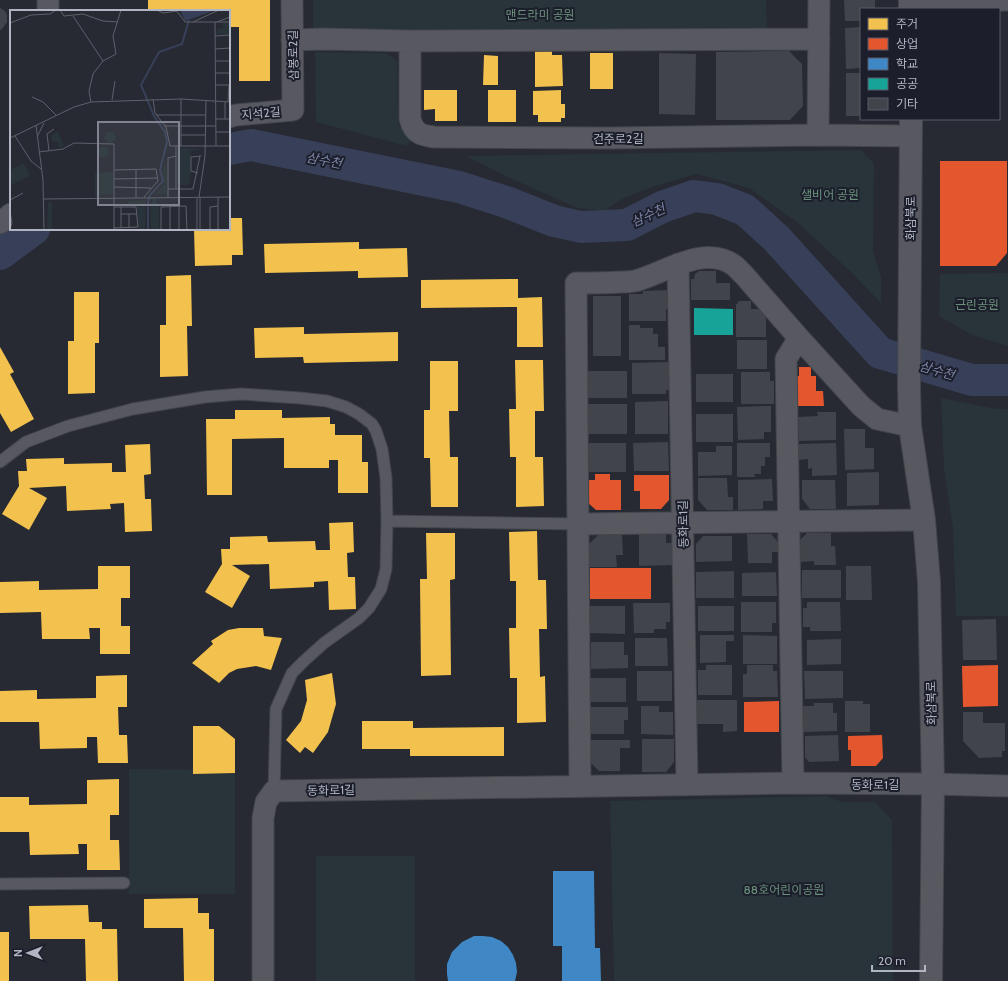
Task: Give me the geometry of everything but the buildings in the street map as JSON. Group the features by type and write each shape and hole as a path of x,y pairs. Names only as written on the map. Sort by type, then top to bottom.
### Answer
{"street":[{"name":"삼봉로2길","path":"292,0 293,110"},
{"path":"818,135 819,0"},
{"path":"910,3 1008,0"},
{"path":"292,40 324,39 410,41 819,39"},
{"name":"건주로2길","path":"410,41 410,119 416,131 427,136 444,138 617,138 818,135 911,128"},
{"name":"지석2길","path":"230,116 293,110"},
{"name":"화삼북로","path":"911,128 909,388 910,426 924,520 929,582 933,784 931,981"},
{"path":"0,222 10,215"},
{"path":"580,786 576,283 634,281 694,258 722,259 734,265 744,274 799,338 861,406 877,419 910,426"},
{"name":"동화로1길","path":"678,264 687,785"},
{"path":"793,783 786,359 799,338"},
{"path":"578,524 924,520"},
{"name":"동화로1길","path":"274,791 793,783 1008,786"},
{"path":"263,981 263,818 266,802 274,791"}],"lane":[{"path":"0,462 26,442 68,426 133,410 205,397 241,394 327,401 346,407 359,414 372,424 382,449 385,470 387,521 386,569 381,588 369,608 359,618 324,643 292,673 276,709 274,791"},
{"path":"387,521 578,524"},
{"path":"0,884 124,883"}],"green space":[{"name":"맨드라미 공원","path":"313,0 766,0 767,29 313,29"},
{"path":"315,52 387,53 397,61 398,124 410,141 407,146 316,122"},
{"name":"샐비어 공원","path":"861,150 874,164 873,251 881,277 881,303 852,273 798,223 749,188 696,174 655,186 622,199 604,211 577,208 510,178 466,156"},
{"name":"근린공원","path":"1008,273 1008,346 972,335 939,316 940,274"},
{"path":"941,398 996,409 1008,409 1008,616 956,616 953,528 944,469"},
{"path":"129,769 235,770 235,894 129,894"},
{"name":"88호어린이공원","path":"826,796 842,802 875,802 892,820 893,981 614,981 610,801"},
{"path":"316,856 415,856 415,981 316,981"}],"waterway":[{"name":"삼수천","path":"230,149 251,145 459,187 506,202 554,221 581,227 627,225 662,207 694,196 717,199 745,210 776,238 880,353 972,380 1008,380"},
{"name":"삼수천","path":"0,254 33,230"}]}
